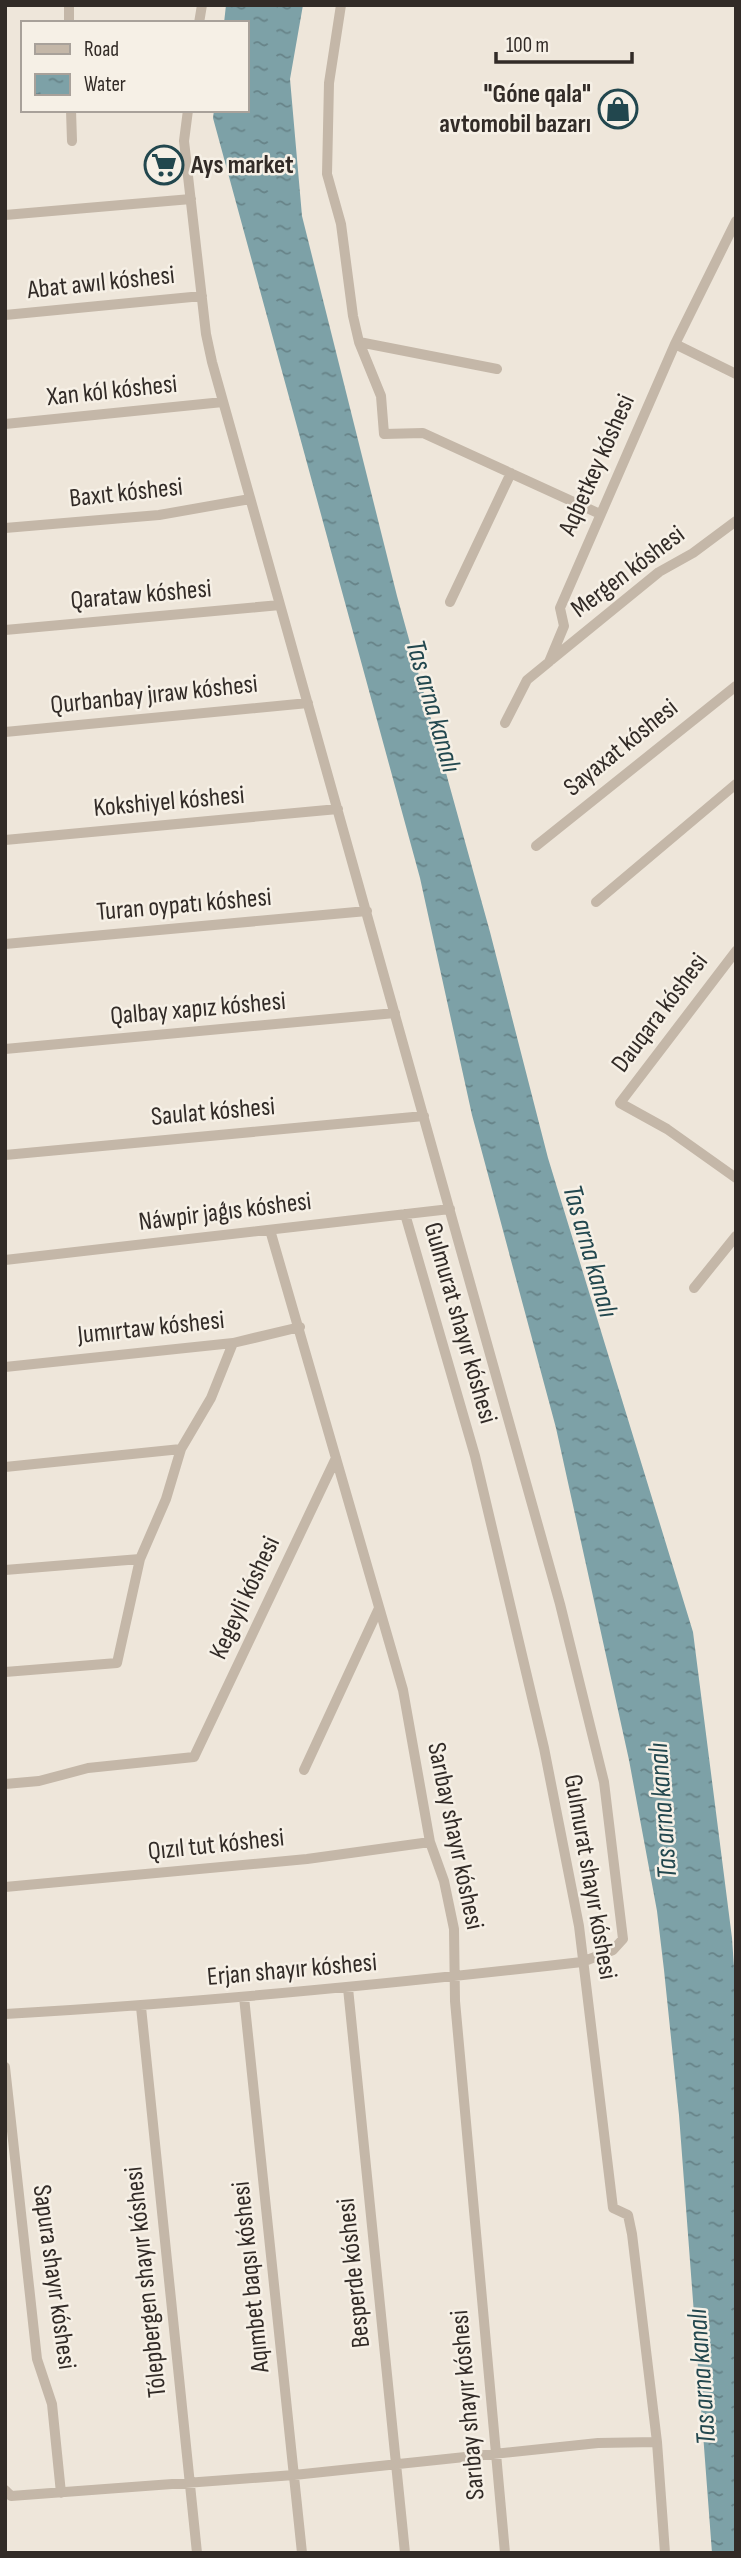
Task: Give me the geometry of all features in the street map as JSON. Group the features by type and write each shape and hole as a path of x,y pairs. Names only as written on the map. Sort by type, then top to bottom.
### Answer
{"street":[{"path":"341,5 329,83 327,174 341,224 352,316 380,396 384,434 423,433 600,513"},
{"path":"71,112 72,141"},
{"path":"188,112 184,141 206,334 450,1209"},
{"path":"5,215 191,199"},
{"name":"Aqbetkey kóshesi","path":"505,723 527,680 549,662 564,626 560,608 600,513 675,344 736,221"},
{"name":"Abat awıl kóshesi","path":"5,315 202,296"},
{"path":"359,342 497,369"},
{"path":"675,344 736,374"},
{"name":"Xan kól kóshesi","path":"5,424 223,402"},
{"path":"450,602 511,473"},
{"name":"Baxıt kóshesi","path":"5,528 159,515 250,499"},
{"name":"Mergen kóshesi","path":"549,662 659,572 693,553 736,521"},
{"name":"Qarataw kóshesi","path":"5,630 280,605"},
{"name":"Sayaxat kóshesi","path":"536,846 736,686"},
{"name":"Qurbanbay jıraw kóshesi","path":"5,732 308,703"},
{"path":"596,902 736,784"},
{"name":"Kokshiyel kóshesi","path":"5,839 338,810"},
{"name":"Turan oypatı kóshesi","path":"5,944 366,911"},
{"name":"Dauqara kóshesi","path":"736,951 620,1102 667,1129 736,1178"},
{"name":"Qalbay xapız kóshesi","path":"5,1049 395,1013"},
{"name":"Saulat kóshesi","path":"5,1154 424,1116"},
{"name":"Náwpir jaǵıs kóshesi","path":"5,1260 450,1209"},
{"name":"Erjan shayır kóshesi","path":"5,2014 141,2007 348,1988 582,1962 613,1950 623,1939 604,1782 554,1580 450,1209"},
{"name":"Gulmurat shayır kóshesi","path":"405,1214 475,1456 526,1663 579,1926 613,2208 628,2215 632,2234 657,2442 665,2553"},
{"name":"Sarıbay shayır kóshesi","path":"270,1230 403,1690 430,1842 444,1881 454,1929 454,1977 505,2553"},
{"path":"694,1287 736,1237"},
{"name":"Jumırtaw kóshesi","path":"5,1367 233,1343 300,1327"},
{"path":"5,1672 117,1663 140,1559 166,1499 181,1449 211,1398 233,1343"},
{"path":"5,1467 181,1449"},
{"name":"Kegeyli kóshesi","path":"5,1784 38,1781 88,1768 194,1758 337,1458"},
{"path":"5,1570 140,1559"},
{"path":"304,1770 379,1608"},
{"name":"Qızıl tut kóshesi","path":"5,1887 307,1859 430,1842"},
{"name":"Besperde kóshesi","path":"348,1988 405,2553"},
{"name":"Aqımbet baqsı kóshesi","path":"244,1997 302,2553"},
{"name":"Tólepbergen shayır kóshesi","path":"141,2007 197,2553"},
{"name":"Sapura shayır kóshesi","path":"5,2067 37,2359 52,2404 61,2493"},
{"path":"5,2490 12,2496 190,2484 598,2443 657,2442"}],"water":[{"name":"Tas arna kanalı","path":"226,5 303,5 290,79 302,216 397,596 490,932 548,1158 693,1632 732,1938 736,1997 736,2553 712,2553 679,2115 664,1970 657,1911 629,1760 556,1428 472,1115 420,878 213,118 214,112 248,112 248,21 224,21"}],"place":[{"name":"\"Góne qala\" avtomobil bazarı","path":"618,109"},
{"name":"Ays market","path":"164,165"}]}
